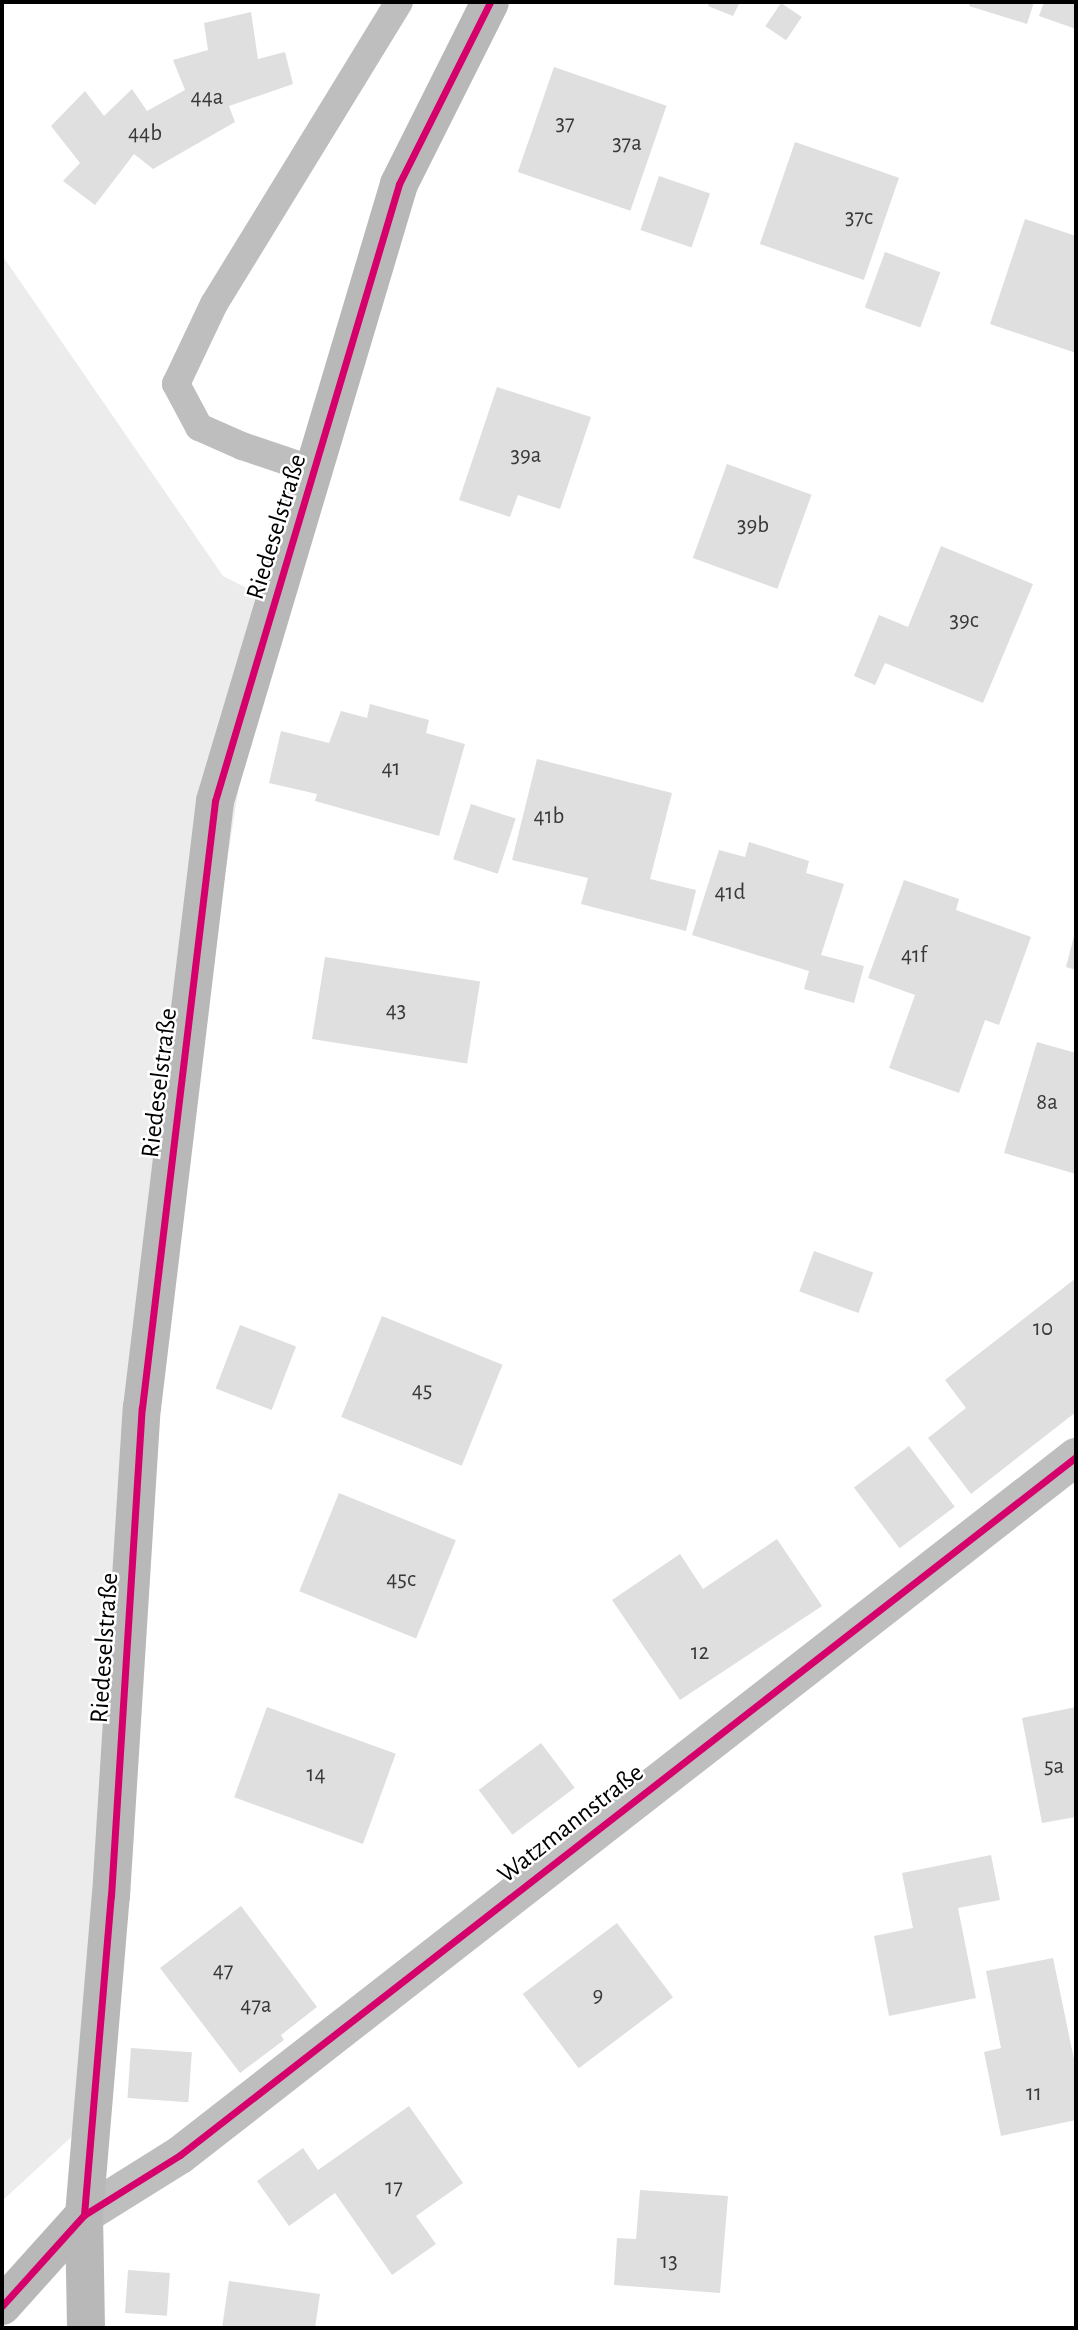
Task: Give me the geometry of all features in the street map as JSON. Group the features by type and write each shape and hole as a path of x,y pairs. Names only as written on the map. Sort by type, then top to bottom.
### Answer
{"street":[{"name":"Riedeselstraße","path":"86,2328 84,2215 111,1896 142,1408 215,801 317,471 399,184 490,2"},
{"name":"Watzmannstraße","path":"84,2215 180,2155 1076,1457"},
{"path":"2,2306 84,2215"}],"lane":[{"path":"317,471 199,427 176,384 214,304 399,2"}],"shaded area":[{"path":"2,255 223,576 276,603 259,657 142,1408 92,2118 2,2201"}],"building":[{"path":"710,2 740,2 733,16 708,6"},
{"path":"970,2 1034,2 1027,24 969,6"},
{"path":"1044,2 1076,2 1076,29 1039,16"},
{"path":"781,3 802,17 786,40 765,26"},
{"path":"251,12 258,59 285,52 293,84 229,106 235,122 153,169 134,154 95,205 63,181 80,163 51,126 85,91 104,116 132,89 147,111 185,90 173,60 208,50 204,23"},
{"path":"554,67 667,106 630,211 518,172"},
{"path":"795,142 899,178 864,280 760,244"},
{"path":"659,176 710,194 692,247 640,230"},
{"path":"1025,219 1076,236 1076,353 990,324"},
{"path":"885,252 940,272 920,328 865,307"},
{"path":"497,387 591,417 560,509 518,495 510,517 459,500"},
{"path":"727,464 812,495 777,589 693,558"},
{"path":"941,546 1033,584 983,703 885,663 875,685 854,676 879,615 908,627"},
{"path":"370,704 429,720 426,733 465,744 439,836 315,801 317,794 269,783 281,731 329,743 341,711 367,718"},
{"path":"537,759 672,793 650,879 696,890 686,931 581,904 588,878 512,860"},
{"path":"471,804 516,819 498,874 453,859"},
{"path":"749,842 809,861 806,873 844,884 821,955 864,966 854,1003 804,989 809,971 692,935 719,850 745,857"},
{"path":"904,880 959,899 956,910 1031,937 999,1025 985,1020 959,1093 889,1068 915,995 868,978"},
{"path":"1076,932 1076,970 1066,967"},
{"path":"325,957 480,982 467,1064 312,1039"},
{"path":"1037,1042 1076,1053 1076,1174 1004,1153"},
{"path":"814,1251 873,1273 858,1313 799,1291"},
{"path":"1076,1278 1076,1412 971,1494 928,1438 966,1408 945,1380"},
{"path":"382,1316 503,1365 462,1466 341,1417"},
{"path":"240,1325 296,1347 272,1410 216,1388"},
{"path":"909,1446 955,1507 900,1548 854,1488"},
{"path":"339,1493 456,1540 416,1638 299,1591"},
{"path":"777,1539 822,1606 680,1700 612,1600 680,1554 703,1589"},
{"path":"267,1707 396,1754 363,1844 234,1797"},
{"path":"1076,1707 1076,1817 1042,1823 1022,1718"},
{"path":"541,1743 575,1788 512,1835 479,1790"},
{"path":"991,1855 1000,1900 958,1908 976,1998 889,2016 874,1936 913,1928 902,1873"},
{"path":"241,1906 317,2007 281,2035 284,2040 240,2073 160,1968"},
{"path":"617,1923 673,1997 579,2068 523,1994"},
{"path":"1053,1958 1076,2069 1076,2120 1001,2136 984,2052 1001,2048 986,1971"},
{"path":"131,2048 192,2052 188,2102 128,2098"},
{"path":"409,2106 463,2183 416,2216 436,2244 392,2275 335,2193 289,2226 257,2181 303,2148 318,2170"},
{"path":"640,2190 728,2196 720,2293 614,2285 617,2238 636,2239"},
{"path":"128,2270 170,2273 167,2316 125,2313"},
{"path":"229,2281 320,2294 315,2328 222,2328"}],"cycle path":[{"path":"84,2215 111,1896 142,1408 215,801 399,184 490,2"},
{"path":"2,2306 84,2215 180,2155 1076,1457"}]}
